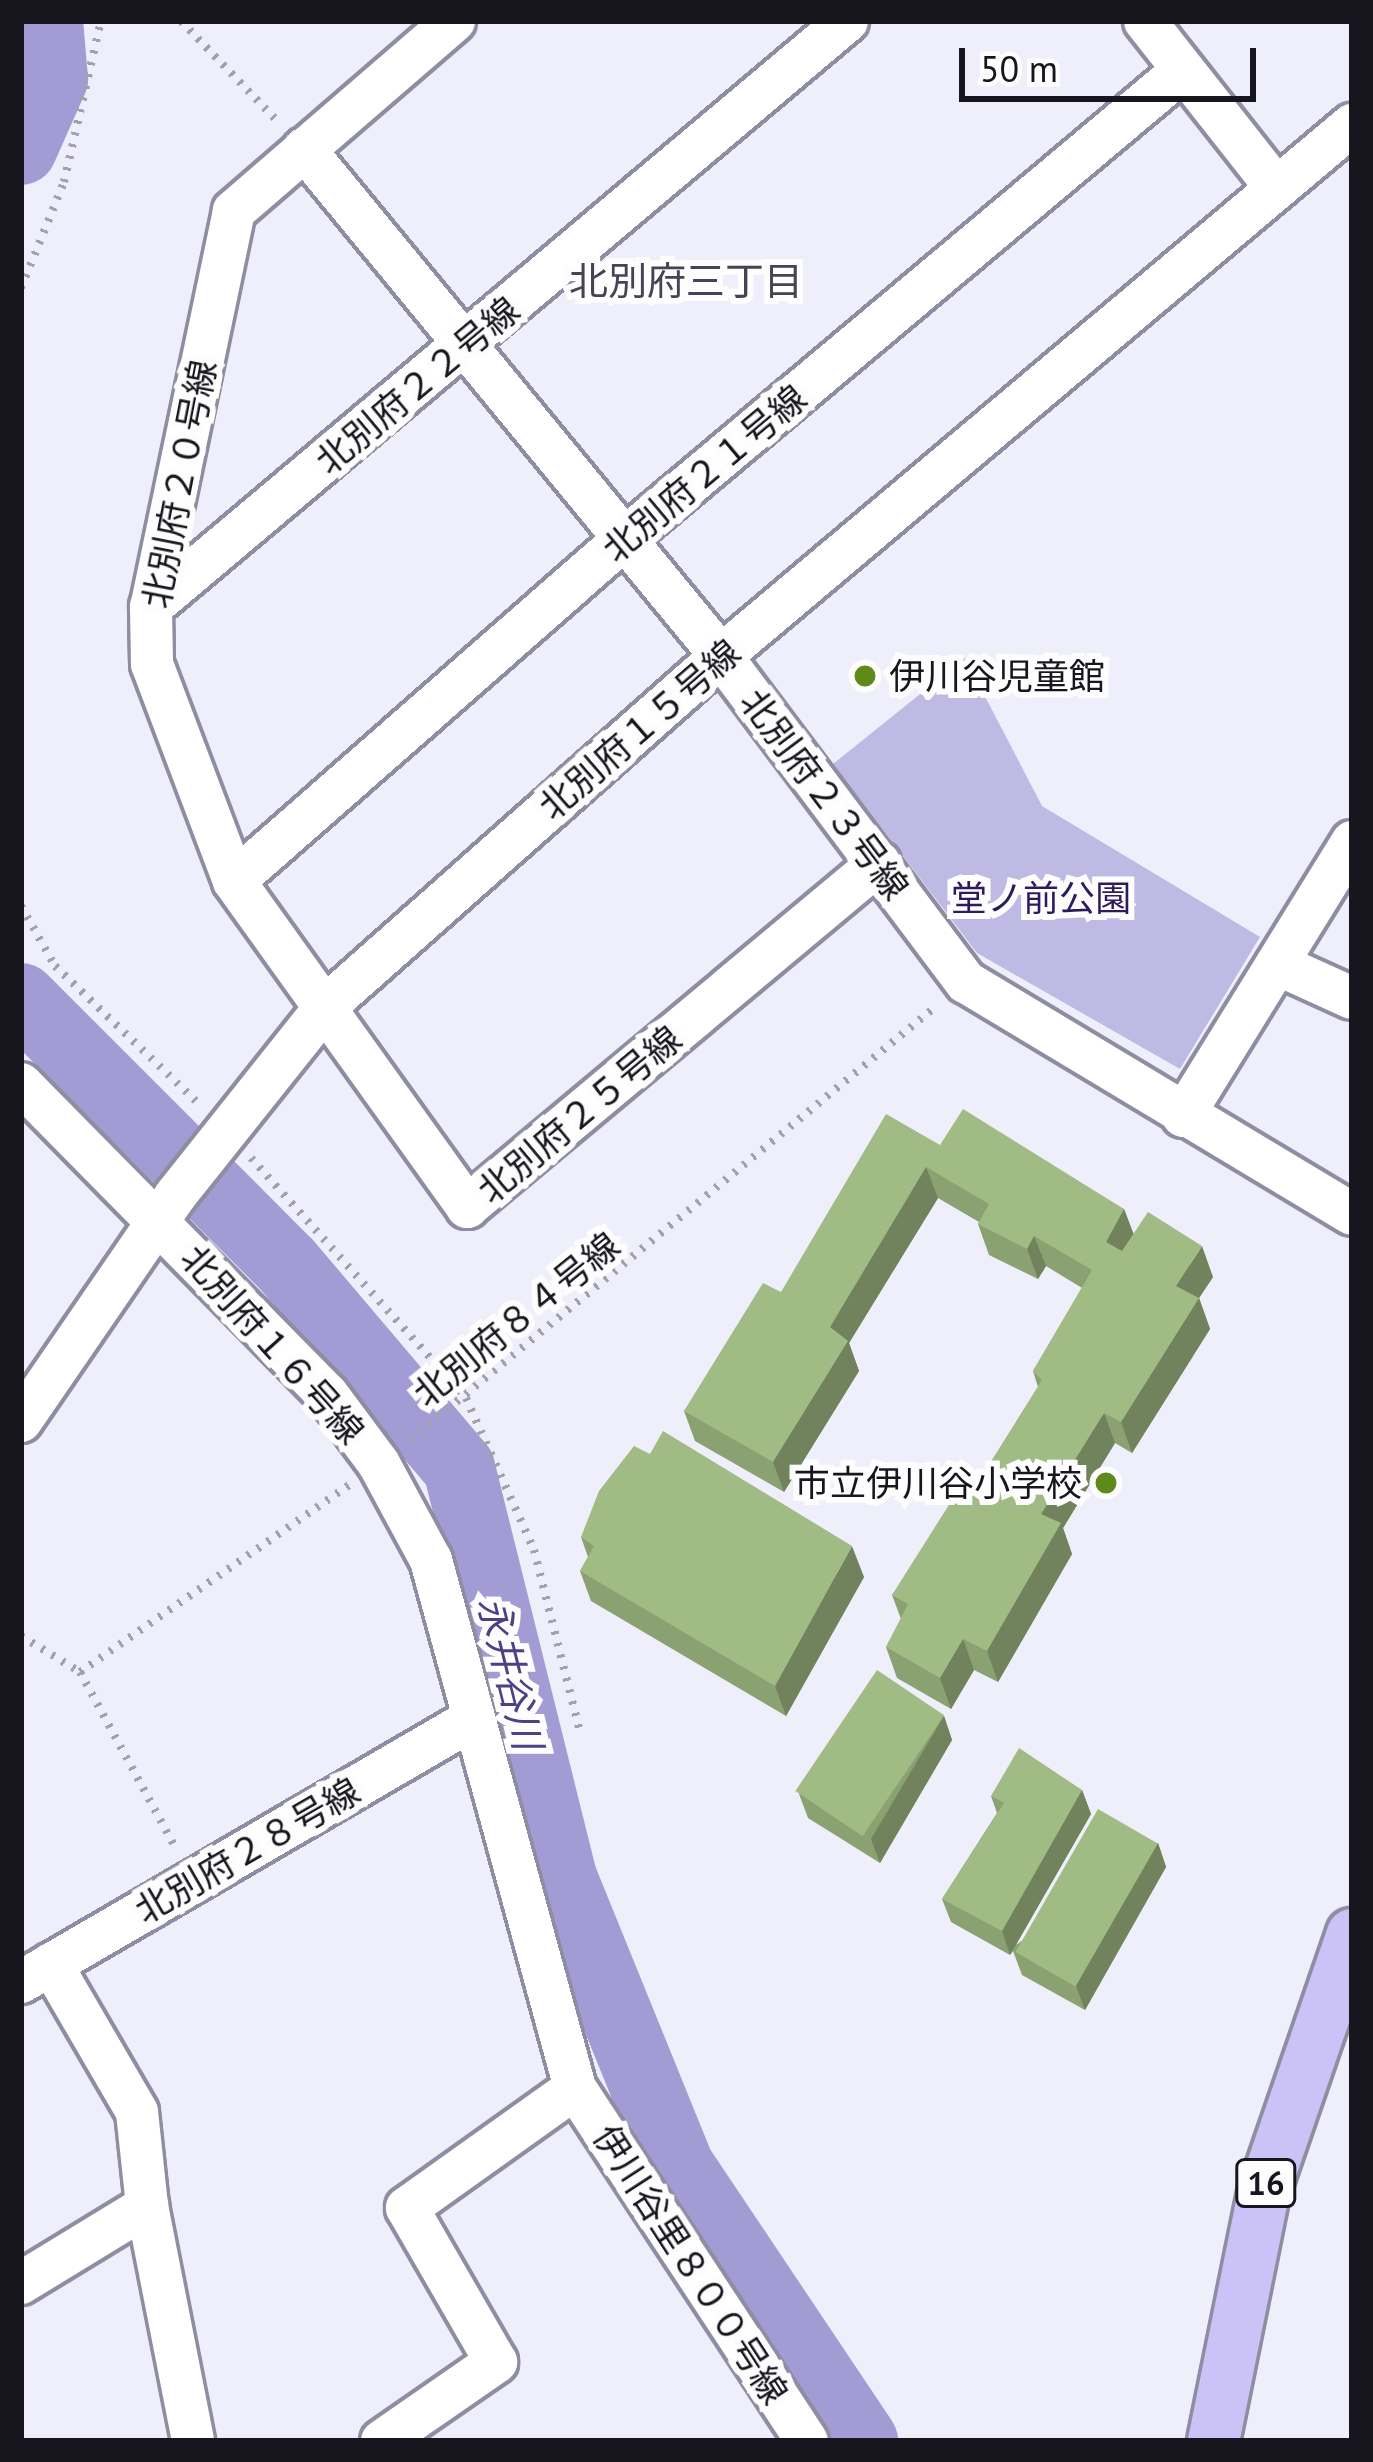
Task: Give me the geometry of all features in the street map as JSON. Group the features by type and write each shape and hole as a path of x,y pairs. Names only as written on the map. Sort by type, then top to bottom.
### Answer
{"main road":[{"name":"16","path":"1214,2441 1264,2189 1352,1934"}],"street":[{"name":"北別府２０号線","path":"326,1006 234,881 152,664 151,607 234,211 454,21"},
{"name":"北別府２２号線","path":"151,607 847,21"},
{"path":"1145,21 1275,186"},
{"name":"北別府２１号線","path":"234,881 623,540 1181,72"},
{"name":"北別府１５号線","path":"21,1421 216,1142 326,1006 721,656 1352,125"},
{"name":"北別府２３号線","path":"304,149 721,656 966,982 1352,1214"},
{"path":"1183,1116 1352,842"},
{"name":"北別府２５号線","path":"326,1006 467,1207 879,862"},
{"path":"1277,964 1352,998"},
{"name":"北別府１６号線","path":"21,1084 168,1208 327,1394 379,1463 430,1560 575,2088"},
{"name":"北別府２８号線","path":"36,1973 473,1719"},
{"path":"36,1973 137,2112 147,2206 193,2441"},
{"path":"382,2441 496,2362 407,2208 575,2088"},
{"name":"伊川谷里８００号線","path":"575,2088 807,2441"},
{"path":"21,2283 147,2206"}],"path":[{"path":"21,287 64,182 101,21"},
{"path":"181,21 304,149"},
{"name":"北別府８４号線","path":"80,1672 466,1398 966,982"},
{"path":"466,1398 535,1550 580,1732"},
{"path":"21,1636 80,1672 194,1881"}],"green space":[{"name":"堂ノ前公園","path":"965,658 1042,806 1260,937 1180,1069 977,953 833,764"}],"building":[{"path":"963,1109 1124,1209 1106,1242 1122,1251 1148,1212 1202,1246 1176,1286 1199,1298 1121,1422 1104,1413 1041,1514 1061,1523 987,1651 963,1639 940,1678 886,1647 908,1604 892,1595 971,1470 984,1473 1042,1380 1033,1371 1092,1270 1034,1236 1027,1249 978,1224 989,1204 926,1167 830,1327 848,1341 773,1462 684,1411 763,1283 781,1292 886,1114 940,1145"},
{"path":"663,1431 852,1546 775,1686 580,1571 594,1546 581,1537 599,1491 634,1446 650,1454"},
{"path":"877,1670 944,1715 863,1836 795,1791"},
{"path":"1019,1748 1082,1790 1002,1931 942,1899 1004,1803 991,1796"},
{"path":"1098,1809 1158,1843 1075,1986 1016,1952"}],"waterway":[{"name":"永井谷川","path":"21,149 52,79 47,21"},
{"name":"永井谷川","path":"21,999 287,1265 459,1468 562,1880 678,2166 862,2441"}],"place":[{"name":"伊川谷児童館","path":"865,676"},
{"name":"市立伊川谷小学校","path":"1106,1483"}],"district":[{"name":"北別府三丁目","path":"686,281"}]}
